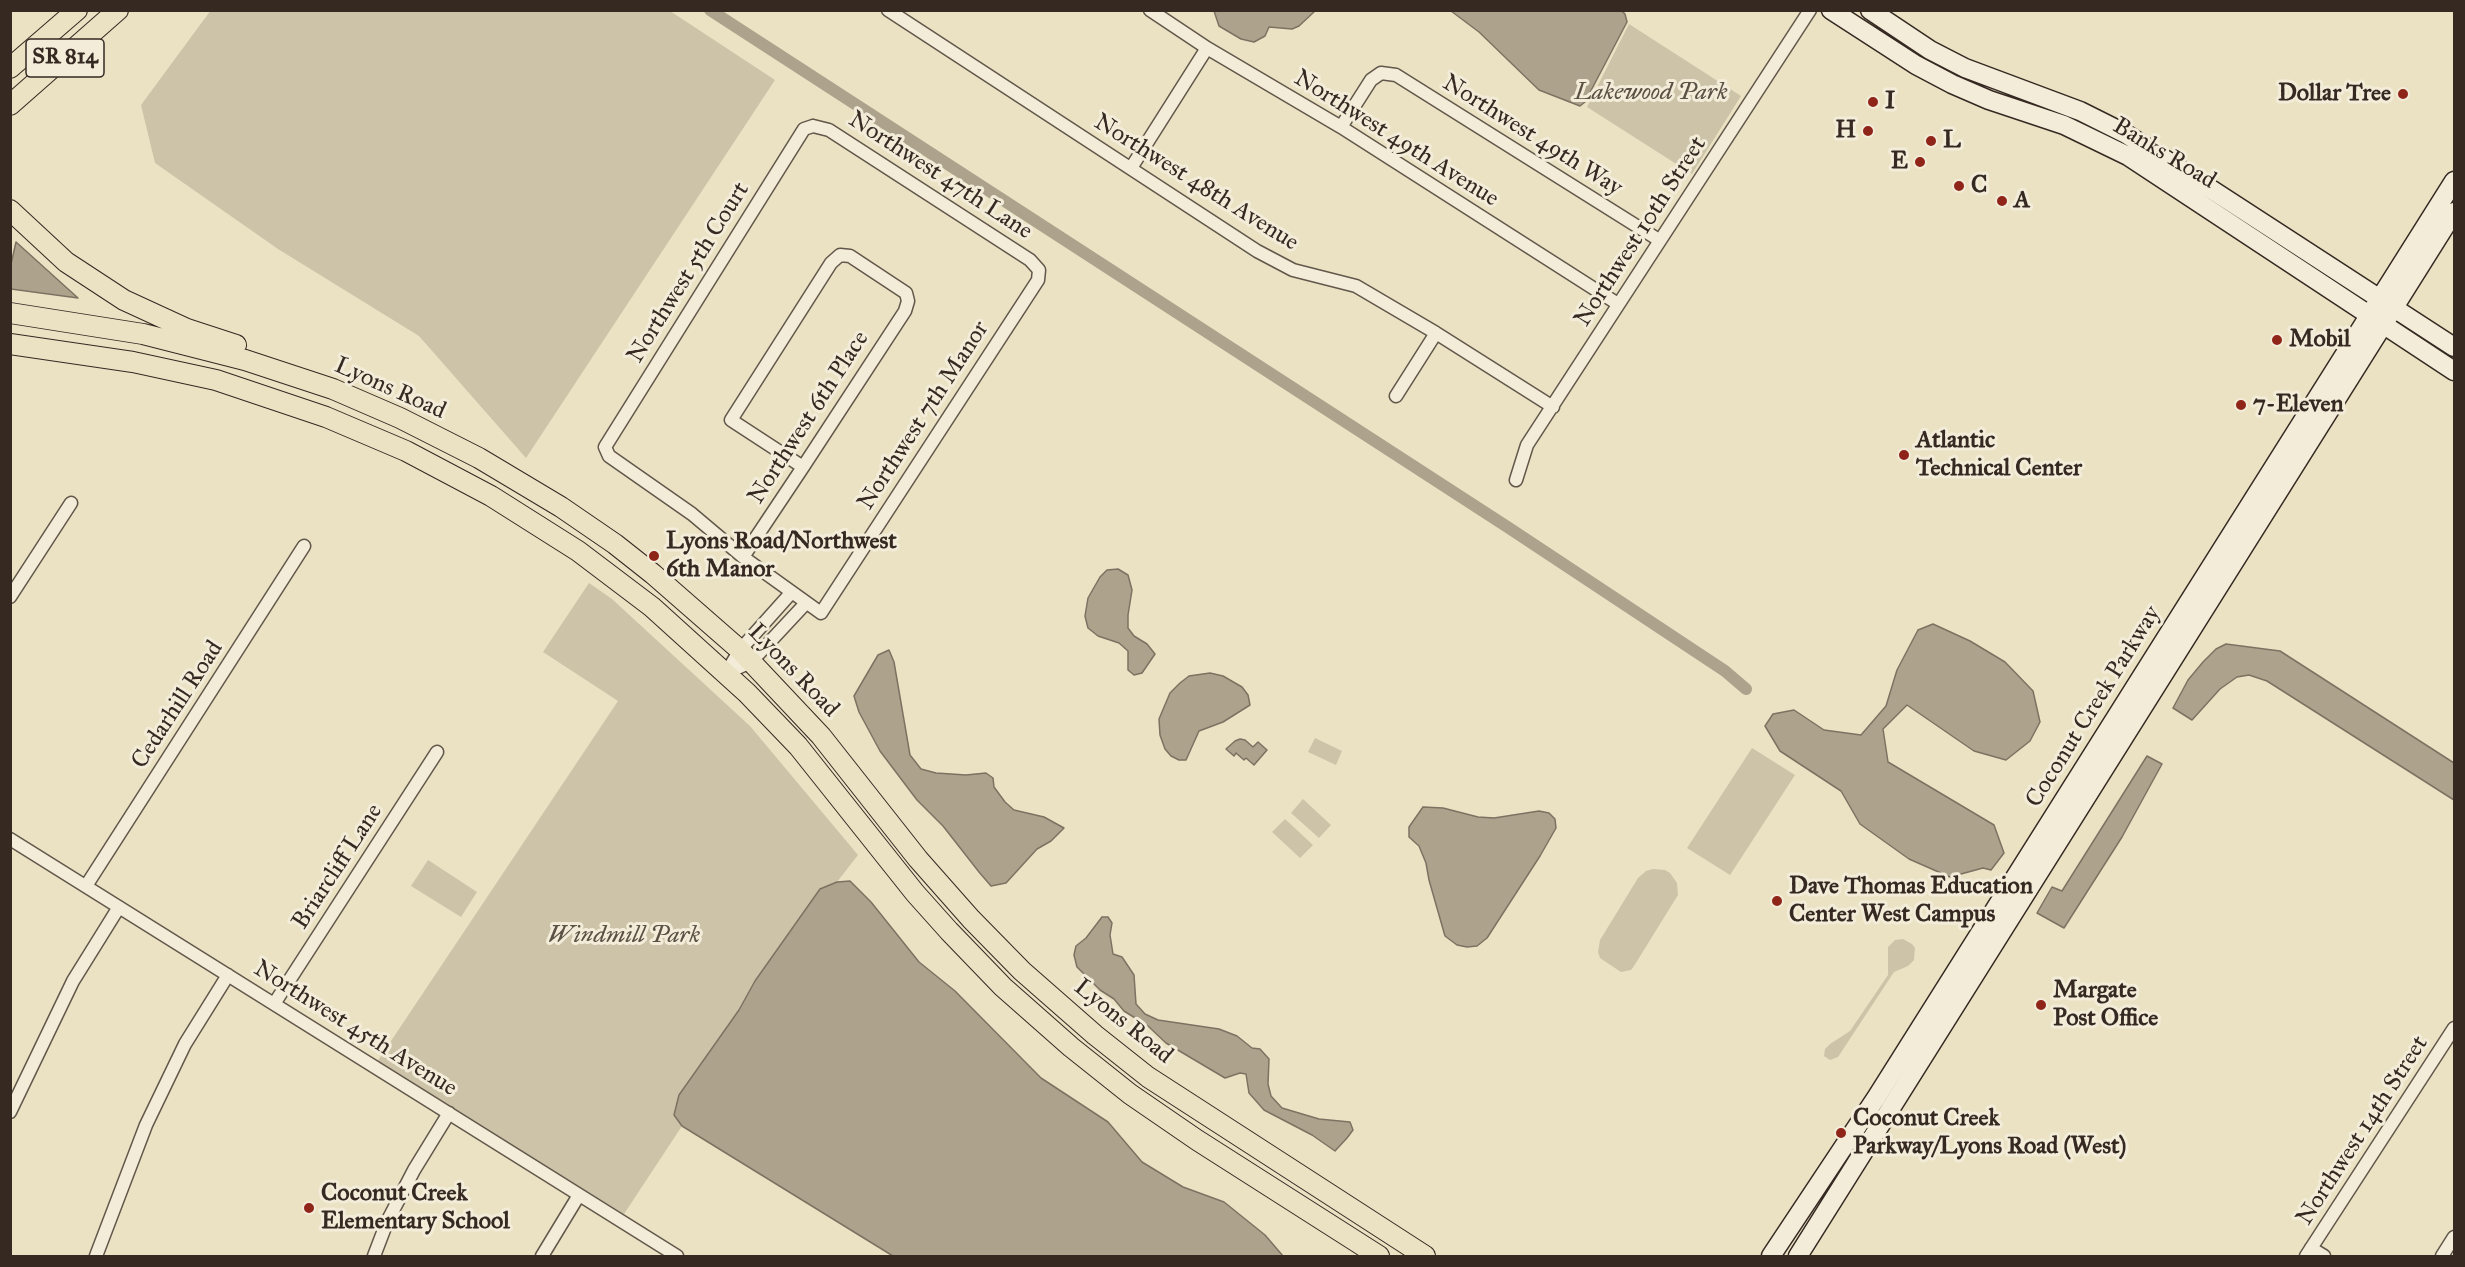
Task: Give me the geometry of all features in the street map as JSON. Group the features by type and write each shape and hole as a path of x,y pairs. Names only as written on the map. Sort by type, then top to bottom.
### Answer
{"main road":[{"name":"SR 814","path":"10,68 77,10"},
{"name":"SR 814","path":"10,105 118,10"},
{"name":"Banks Road","path":"1831,10 1916,65 1952,84 1989,100 2064,125 2128,156 2454,371"},
{"name":"Banks Road","path":"1870,10 1930,50 1965,68 2080,111 2126,134 2454,347"},
{"path":"10,121 46,90 62,61"},
{"name":"Coconut Creek Parkway","path":"1798,1257 2387,303 2454,181"},
{"path":"10,210 66,262 124,300 187,329 363,388 387,412"},
{"name":"Coconut Creek Parkway","path":"2387,303 2454,212"},
{"name":"Lyons Road","path":"10,313 143,334 234,357 333,389 387,412 479,458 561,507 615,544 662,581 745,656 821,736 918,859 971,919 1022,971 1087,1028 1148,1077 1425,1257"},
{"name":"Coconut Creek Parkway","path":"1772,1257 2377,319"},
{"name":"Lyons Road","path":"10,344 133,362 216,380 326,417 406,451 491,496 578,551 652,607 726,673 798,746 915,893 949,931 1011,994 1071,1047 1130,1094 1197,1140 1379,1257"}],"street":[{"name":"Northwest 48th Avenue","path":"888,10 1257,251 1293,270 1356,286 1436,333 1553,407"},
{"name":"Northwest 49th Avenue","path":"1150,10 1207,48 1341,127 1618,304"},
{"name":"Northwest 10th Street","path":"1516,480 1527,445 1810,10"},
{"path":"1131,168 1207,48"},
{"name":"Northwest 49th Way","path":"1341,127 1371,80 1381,72 1396,75 1659,240"},
{"name":"Northwest 47th Lane","path":"813,126 829,130 1030,260 1039,270"},
{"name":"Northwest 5th Court","path":"742,557 693,514 609,456 605,447 804,129 813,126"},
{"name":"Northwest 6th Place","path":"742,557 803,467 905,310 908,301 906,293 850,256 840,255 831,263 731,420 803,467"},
{"name":"Northwest 7th Manor","path":"806,603 821,613 1038,280 1039,270"},
{"path":"1396,396 1436,333"},
{"path":"10,597 71,503"},
{"name":"Cedarhill Road","path":"86,886 304,546"},
{"path":"726,673 806,603 742,557"},
{"path":"745,656 791,593"},
{"name":"Briarcliff Lane","path":"274,1004 437,752"},
{"name":"Northwest 45th Avenue","path":"10,839 677,1257"},
{"path":"10,1112 73,981 119,907"},
{"path":"96,1257 146,1125 185,1044 228,975"},
{"name":"Northwest 14th Street","path":"2309,1252 2454,1028"},
{"path":"374,1257 387,1222 414,1170 450,1113"},
{"path":"542,1257 579,1195"},
{"path":"2442,1257 2454,1237"},
{"path":"2309,1252 2324,1257"}],"green space":[{"path":"211,10 670,11 775,80 526,458 419,336 278,249 155,163 141,105"},
{"name":"Lakewood Park","path":"1629,24 1741,96 1692,174 1587,107"},
{"name":"Windmill Park","path":"589,583 612,599 750,726 858,855 837,882 820,889 679,1095 674,1115 682,1126 624,1214 377,1062 618,701 543,652"},
{"path":"1315,738 1342,751 1336,765 1308,752"},
{"path":"1752,748 1795,775 1730,875 1687,848"},
{"path":"1303,799 1331,825 1319,838 1291,813"},
{"path":"1285,819 1313,845 1300,858 1272,832"},
{"path":"428,860 477,892 461,917 411,886"},
{"path":"1653,869 1670,873 1677,883 1678,895 1634,966 1631,970 1621,972 1600,958 1598,952 1600,940 1638,878 1646,871"},
{"path":"1903,939 1915,948 1914,960 1908,966 1894,972 1838,1057 1830,1060 1824,1056 1825,1049 1850,1031 1888,975 1888,947 1895,940"}],"shaded area":[{"path":"1214,10 1315,11 1299,26 1292,29 1269,27 1265,36 1254,42 1241,39 1219,26"},
{"path":"1451,11 1622,11 1627,22 1585,102 1580,106 1539,90 1479,32"},
{"path":"16,242 78,298 11,289 11,264"},
{"path":"1118,569 1128,575 1132,590 1128,628 1155,654 1142,673 1134,675 1128,670 1128,651 1119,643 1098,636 1088,628 1085,616 1088,598 1100,577 1107,570"},
{"path":"1933,624 1970,641 2005,662 2033,691 2040,722 2030,741 2006,760 1974,751 1907,705 1883,729 1888,762 1994,825 2004,853 1991,870 1983,868 1950,877 1909,859 1860,824 1841,791 1780,751 1765,726 1773,714 1794,710 1824,730 1861,735 1886,706 1897,670 1918,630"},
{"path":"2226,644 2280,651 2454,763 2454,800 2267,681 2249,675 2237,677 2220,689 2192,720 2173,708 2188,680 2216,649"},
{"path":"889,650 894,662 910,755 921,769 936,773 966,775 986,773 993,778 994,787 1014,810 1044,817 1064,828 1051,841 1037,849 1006,883 991,886 943,826 917,800 880,751 859,712 854,696 878,655"},
{"path":"1210,673 1223,676 1242,687 1248,695 1250,705 1223,722 1199,731 1186,760 1179,760 1165,749 1160,735 1159,719 1170,693 1180,683 1189,676"},
{"path":"1240,739 1253,747 1258,742 1267,750 1254,765 1236,753 1234,756 1226,749"},
{"path":"2147,756 2162,764 2122,837 2064,928 2037,913 2052,887 2062,891"},
{"path":"1423,807 1443,808 1478,817 1494,818 1539,811 1549,813 1555,819 1556,828 1540,856 1487,938 1477,946 1457,945 1445,936 1426,863 1419,846 1409,837 1409,827"},
{"path":"850,881 871,902 919,962 955,991 1041,1078 1108,1122 1142,1162 1183,1187 1224,1202 1265,1235 1283,1256 893,1256 682,1126 674,1115 679,1095 739,1010 755,981 820,889 837,882"},
{"path":"1102,917 1108,917 1112,923 1110,935 1113,954 1122,957 1134,975 1136,1004 1145,1014 1158,1020 1219,1029 1237,1036 1252,1048 1260,1049 1269,1059 1268,1084 1271,1096 1282,1108 1319,1119 1350,1122 1353,1130 1335,1151 1312,1135 1264,1110 1249,1093 1246,1074 1240,1073 1225,1078 1166,1043 1148,1026 1124,1011 1114,999 1100,990 1077,967 1074,955 1076,946 1086,938"}],"waterway":[{"path":"710,10 1509,528 1725,671 1746,689"}],"place":[{"name":"Dollar Tree","path":"2403,94"},
{"name":"I","path":"1873,102"},
{"name":"H","path":"1868,131"},
{"name":"L","path":"1931,141"},
{"name":"E","path":"1920,162"},
{"name":"C","path":"1959,186"},
{"name":"A","path":"2002,201"},
{"name":"Mobil","path":"2277,340"},
{"name":"7-Eleven","path":"2241,405"},
{"name":"Atlantic Technical Center","path":"1904,455"},
{"name":"Lyons Road/Northwest 6th Manor","path":"654,556"},
{"name":"Dave Thomas Education Center West Campus","path":"1777,901"},
{"name":"Margate Post Office","path":"2041,1005"},
{"name":"Coconut Creek Parkway/Lyons Road (West)","path":"1841,1133"},
{"name":"Coconut Creek Elementary School","path":"309,1208"}]}
